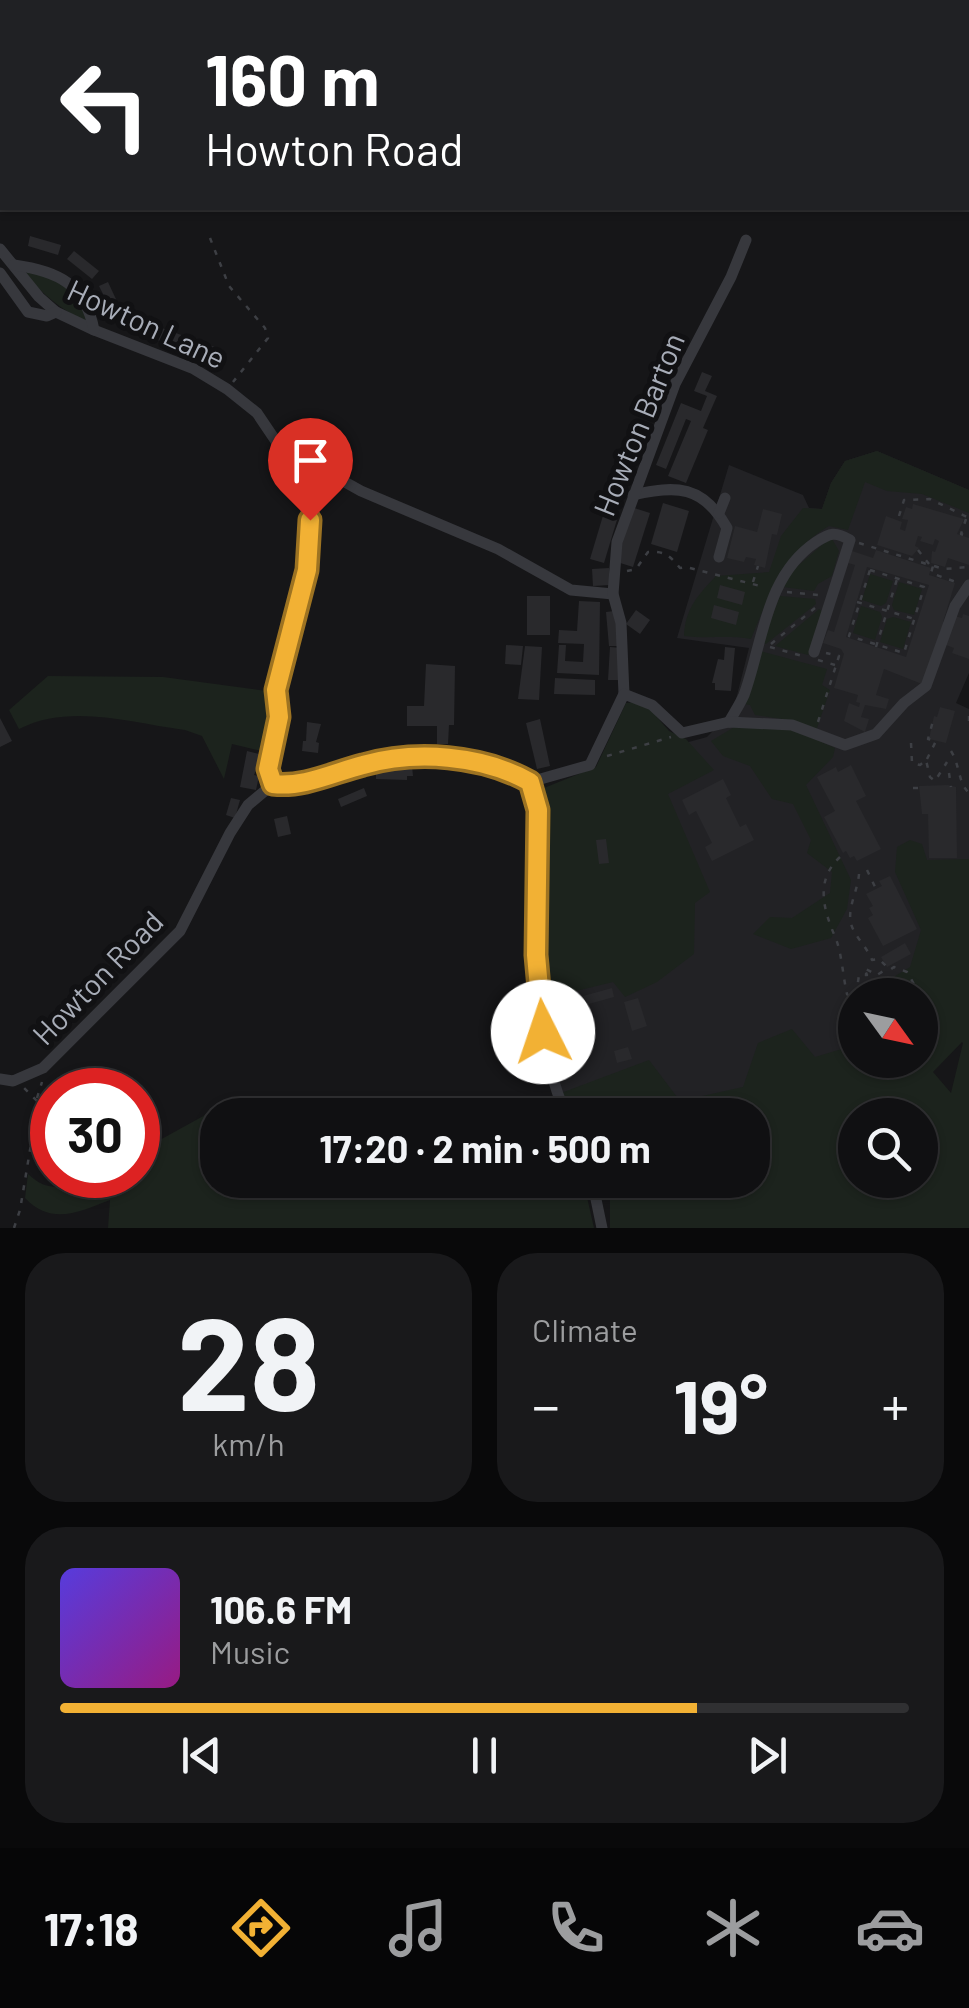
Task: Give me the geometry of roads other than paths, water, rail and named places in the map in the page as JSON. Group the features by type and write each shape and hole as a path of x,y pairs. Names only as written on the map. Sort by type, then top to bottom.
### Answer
{"street":[{"name":"Howton Barton","path":"624,694 621,623 613,594 617,542 675,384 746,240"},
{"name":"Howton Lane","path":"0,249 56,312 194,370 228,389 257,413 290,462 310,520 310,542 300,601 276,690 279,717 268,769 273,784"},
{"path":"14,265 53,274 82,293 94,330"},
{"path":"0,273 28,312 47,316 56,312"},
{"path":"290,462 318,467 361,491 498,549 572,590 613,594"},
{"path":"632,496 667,488 690,490 719,514 727,528 720,557"},
{"path":"719,514 725,498"},
{"path":"729,722 744,695 776,590 788,570 830,533 850,540 814,651"},
{"path":"530,782 590,764 624,694 652,706 682,733 729,722 792,726 845,745 876,734 926,686 955,606 968,586"},
{"path":"273,784 288,786 368,763 408,757 484,764 530,782 538,810 536,955 543,1032 550,1073 560,1098"},
{"name":"Howton Road","path":"7,1080 43,1068 180,931 230,833 248,805 273,784"},
{"path":"596,1198 602,1228"}]}
